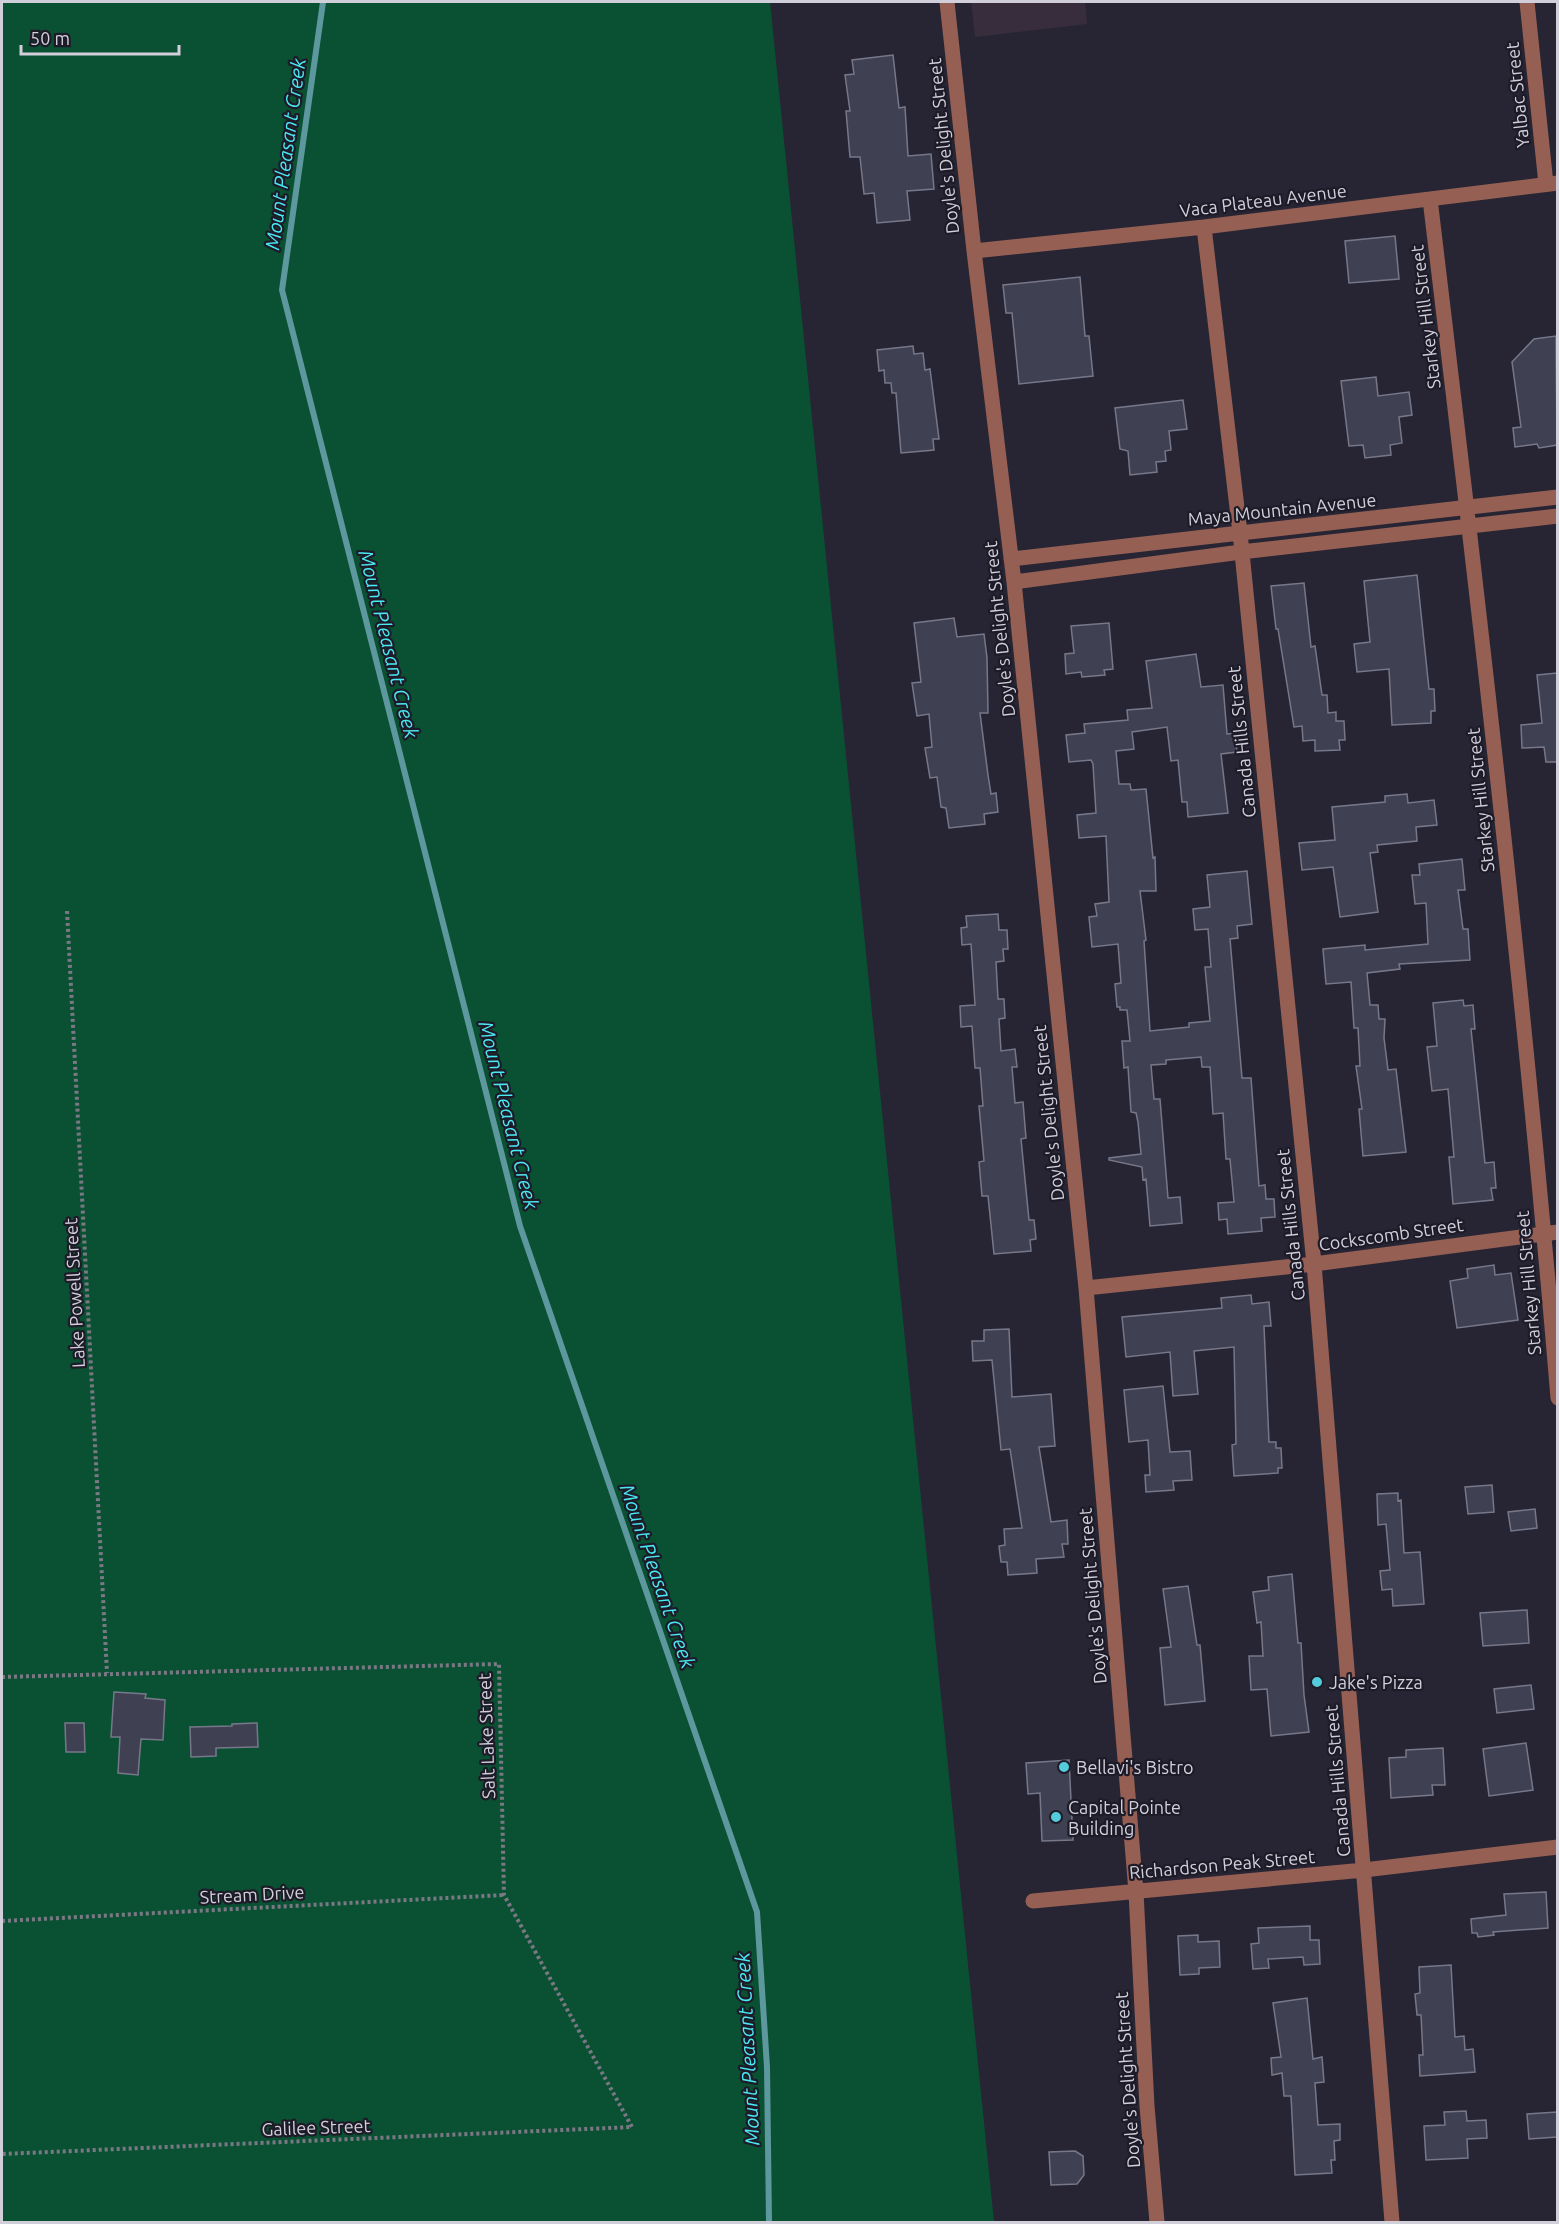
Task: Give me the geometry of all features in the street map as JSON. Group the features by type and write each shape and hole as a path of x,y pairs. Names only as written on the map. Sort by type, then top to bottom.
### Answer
{"street":[{"name":"Doyle's Delight Street","path":"947,2 1014,582 1086,1288 1136,1892 1147,2106 1157,2223"},
{"name":"Yalbac Street","path":"1527,2 1552,183"},
{"name":"Vaca Plateau Avenue","path":"974,250 1204,226 1552,183"},
{"name":"Starkey Hill Street","path":"1430,199 1471,527 1551,1232 1557,1398"},
{"name":"Canada Hills Street","path":"1204,226 1240,533 1314,1264 1392,2223"},
{"name":"Maya Mountain Avenue","path":"1011,559 1468,509 1557,497"},
{"path":"1014,582 1241,552 1557,516"},
{"name":"Cockscomb Street","path":"1086,1288 1314,1264 1551,1232"},
{"name":"Richardson Peak Street","path":"1033,1901 1364,1870 1557,1847"}],"path":[{"name":"Lake Powell Street","path":"67,911 107,1673"},
{"name":"Salt Lake Street","path":"2,1677 499,1664 504,1894 632,2127"},
{"name":"Stream Drive","path":"2,1921 504,1894"},
{"name":"Galilee Street","path":"2,2154 632,2127"}],"shaded area":[{"path":"971,2 1085,2 1087,24 975,37"}],"green space":[{"path":"2,2 770,2 994,2222 2,2222"}],"building":[{"path":"893,55 899,108 905,107 908,156 931,154 934,189 907,191 910,220 877,223 874,193 864,194 860,157 850,157 846,111 850,111 845,75 854,74 852,60"},
{"path":"1395,236 1399,279 1349,283 1345,241"},
{"path":"1080,277 1085,336 1089,336 1093,376 1019,384 1012,313 1006,313 1003,285"},
{"path":"1556,336 1557,445 1539,448 1537,444 1515,447 1513,428 1521,427 1512,362 1534,339"},
{"path":"913,346 914,354 923,353 925,370 930,369 939,439 933,439 934,450 901,453 896,393 892,393 891,383 885,383 884,370 879,371 877,350"},
{"path":"1376,377 1378,396 1409,392 1412,415 1399,417 1402,443 1390,445 1391,455 1365,458 1363,445 1349,446 1341,381"},
{"path":"1183,400 1187,429 1169,431 1171,450 1165,451 1166,461 1156,462 1157,472 1130,475 1128,451 1120,449 1115,408"},
{"path":"1417,575 1429,689 1434,689 1435,711 1431,711 1431,723 1392,725 1389,669 1357,672 1354,644 1370,642 1364,581"},
{"path":"1304,583 1311,647 1315,646 1322,695 1327,695 1328,713 1336,712 1336,721 1344,721 1345,740 1339,740 1340,750 1315,751 1315,740 1303,741 1302,726 1294,727 1278,629 1276,629 1271,586"},
{"path":"954,618 957,637 984,634 988,713 980,713 991,794 996,793 998,812 984,814 985,824 949,828 946,808 941,807 937,777 930,778 925,748 932,747 929,714 917,716 912,683 921,682 914,623"},
{"path":"1109,623 1113,669 1104,670 1105,675 1082,677 1081,672 1066,674 1065,654 1074,653 1071,626"},
{"path":"1196,654 1201,687 1223,685 1227,734 1235,733 1237,752 1221,754 1228,813 1188,817 1187,802 1182,802 1178,760 1171,761 1167,727 1132,732 1134,749 1116,751 1119,784 1130,784 1131,790 1146,789 1153,858 1155,857 1156,891 1140,891 1146,940 1144,941 1150,1031 1189,1027 1189,1023 1210,1021 1205,967 1211,967 1208,929 1195,930 1193,909 1210,907 1207,875 1247,871 1252,924 1237,926 1238,938 1230,939 1242,1078 1251,1078 1259,1186 1265,1185 1266,1199 1274,1199 1275,1217 1261,1218 1262,1231 1228,1234 1227,1219 1219,1220 1218,1203 1234,1202 1230,1159 1226,1159 1223,1113 1213,1114 1210,1067 1202,1067 1201,1057 1166,1060 1166,1064 1151,1065 1154,1099 1160,1099 1168,1198 1180,1197 1182,1223 1150,1226 1146,1179 1143,1180 1142,1167 1109,1160 1109,1158 1141,1154 1136,1113 1131,1112 1128,1067 1124,1068 1122,1041 1130,1041 1127,1010 1120,1010 1120,1007 1117,1007 1115,984 1121,983 1118,944 1092,947 1089,917 1097,916 1095,904 1109,902 1106,836 1079,838 1077,815 1096,813 1093,764 1091,760 1069,762 1066,735 1085,733 1084,724 1128,720 1127,710 1152,708 1146,661"},
{"path":"1557,673 1557,762 1546,762 1544,747 1522,748 1521,725 1542,723 1537,675"},
{"path":"1407,794 1408,803 1434,800 1437,825 1416,827 1417,841 1377,845 1378,852 1370,853 1378,912 1340,917 1333,867 1302,870 1299,843 1335,840 1332,807 1385,802 1385,796"},
{"path":"1462,859 1465,890 1458,890 1463,929 1468,929 1470,960 1399,964 1400,969 1367,973 1370,1005 1378,1005 1379,1019 1385,1019 1384,1038 1388,1070 1396,1069 1406,1152 1363,1156 1359,1109 1362,1109 1356,1066 1360,1066 1358,1028 1354,1028 1351,982 1326,984 1323,949 1365,945 1365,950 1428,944 1426,903 1415,904 1412,875 1420,875 1419,864"},
{"path":"998,914 999,930 1007,930 1008,949 1003,949 1004,961 996,962 998,999 1004,999 1005,1018 999,1019 1001,1051 1015,1049 1017,1067 1012,1067 1015,1103 1023,1102 1026,1138 1021,1139 1029,1220 1034,1220 1036,1239 1030,1240 1031,1251 994,1254 988,1196 982,1196 979,1162 984,1161 979,1106 983,1106 980,1068 975,1068 972,1026 961,1027 960,1006 975,1005 971,944 962,945 961,928 967,927 966,916"},
{"path":"1463,1000 1464,1006 1473,1005 1475,1029 1471,1029 1485,1163 1494,1162 1496,1188 1491,1188 1493,1200 1453,1204 1449,1157 1454,1157 1448,1089 1432,1091 1427,1047 1437,1046 1433,1003"},
{"path":"1494,1265 1495,1275 1511,1273 1518,1320 1457,1328 1450,1281 1468,1278 1467,1269"},
{"path":"1251,1295 1252,1304 1269,1302 1271,1326 1264,1326 1269,1442 1276,1442 1276,1448 1281,1448 1282,1468 1278,1468 1278,1473 1234,1476 1232,1445 1236,1444 1234,1347 1194,1351 1198,1394 1173,1396 1170,1352 1126,1357 1122,1317 1222,1308 1221,1298"},
{"path":"1009,1329 1012,1397 1051,1394 1055,1446 1039,1447 1051,1522 1067,1520 1068,1544 1062,1544 1064,1557 1036,1559 1037,1573 1008,1575 1007,1562 1001,1562 999,1546 1005,1545 1004,1529 1022,1528 1010,1449 1001,1450 992,1360 973,1361 972,1341 984,1341 984,1330"},
{"path":"1163,1386 1170,1452 1190,1451 1192,1480 1173,1481 1174,1490 1146,1492 1145,1475 1150,1475 1148,1440 1129,1442 1124,1390"},
{"path":"1492,1485 1494,1512 1468,1514 1465,1487"},
{"path":"1398,1493 1398,1501 1401,1500 1404,1553 1420,1552 1424,1604 1393,1606 1392,1589 1382,1590 1380,1571 1390,1570 1386,1524 1378,1525 1377,1494"},
{"path":"1535,1509 1537,1528 1511,1531 1508,1512"},
{"path":"1292,1574 1309,1732 1271,1736 1267,1689 1251,1690 1249,1656 1263,1656 1261,1622 1257,1623 1253,1592 1269,1590 1268,1577"},
{"path":"1188,1586 1197,1645 1200,1645 1205,1701 1165,1705 1160,1648 1171,1647 1163,1589"},
{"path":"1527,1610 1529,1643 1483,1646 1480,1613"},
{"path":"1531,1685 1534,1709 1497,1713 1494,1689"},
{"path":"114,1692 146,1694 145,1698 165,1700 163,1740 141,1739 138,1775 118,1773 120,1737 111,1737"},
{"path":"65,1723 84,1723 85,1752 66,1752"},
{"path":"257,1723 258,1747 216,1748 216,1756 191,1757 190,1727"},
{"path":"1526,1743 1533,1790 1489,1796 1483,1749"},
{"path":"1443,1748 1445,1785 1432,1785 1433,1795 1391,1798 1389,1758 1406,1757 1406,1750"},
{"name":"Capital Pointe Building","path":"1069,1760 1073,1840 1042,1841 1040,1793 1028,1794 1026,1763"},
{"path":"1546,1892 1548,1928 1493,1932 1494,1935 1478,1937 1477,1933 1472,1933 1471,1919 1506,1915 1504,1894"},
{"path":"1310,1926 1310,1940 1319,1940 1320,1964 1304,1965 1303,1957 1268,1959 1269,1968 1253,1969 1251,1944 1259,1943 1258,1928"},
{"path":"1198,1935 1198,1942 1219,1941 1220,1967 1199,1968 1199,1974 1180,1975 1178,1936"},
{"path":"1451,1965 1455,2037 1464,2036 1465,2050 1473,2049 1475,2072 1420,2076 1419,2055 1423,2055 1421,2015 1417,2015 1415,1994 1420,1993 1419,1967"},
{"path":"1307,1998 1313,2059 1322,2057 1324,2082 1315,2083 1318,2125 1340,2124 1340,2140 1334,2141 1335,2160 1331,2160 1332,2173 1295,2175 1291,2096 1284,2096 1282,2073 1272,2075 1271,2058 1281,2057 1273,2003"},
{"path":"1466,2111 1467,2121 1486,2120 1487,2138 1467,2139 1468,2158 1426,2160 1424,2126 1445,2125 1444,2112"},
{"path":"1557,2112 1557,2137 1529,2139 1527,2114"},
{"path":"1075,2151 1083,2156 1084,2175 1077,2184 1051,2185 1049,2152"}],"waterway":[{"name":"Mount Pleasant Creek","path":"323,2 282,290 520,1226 757,1912 767,2067 769,2222"}],"place":[{"name":"Jake's Pizza","path":"1317,1682"},
{"name":"Bellavi's Bistro","path":"1064,1767"},
{"name":"Capital Pointe Building","path":"1056,1817"}]}
